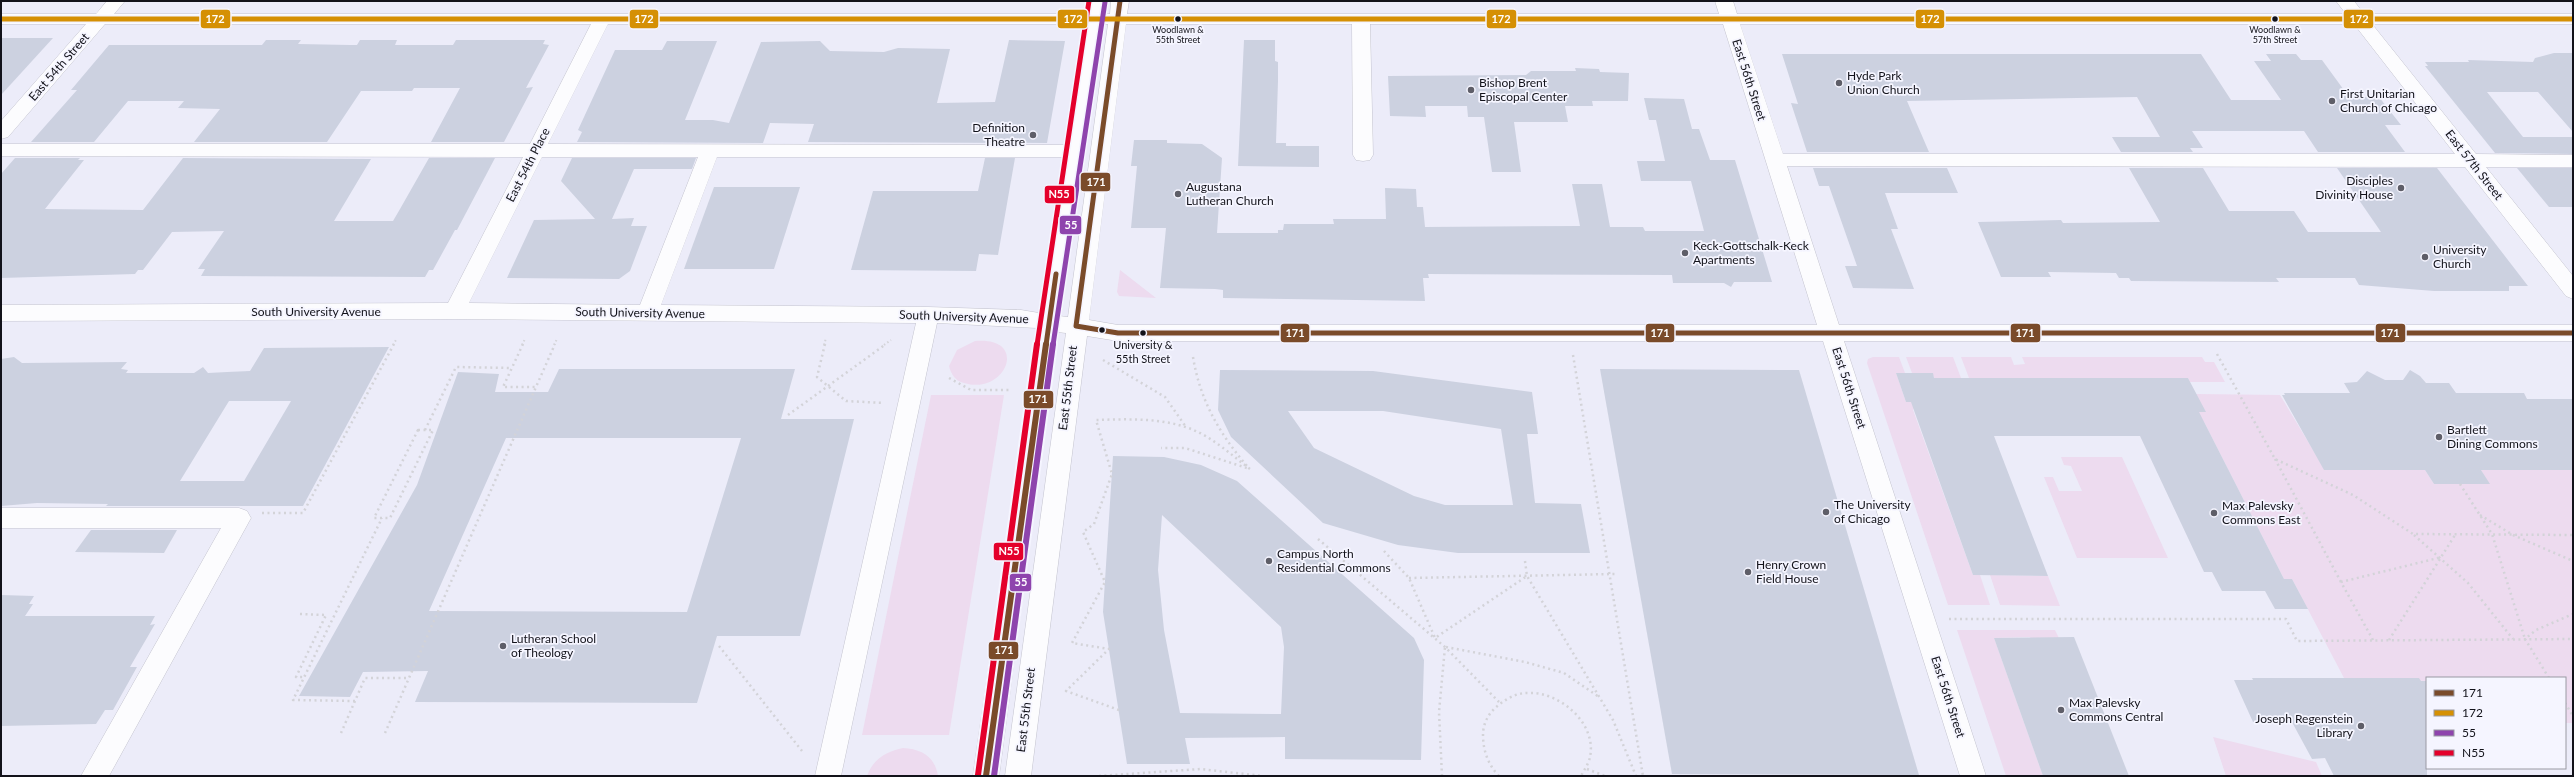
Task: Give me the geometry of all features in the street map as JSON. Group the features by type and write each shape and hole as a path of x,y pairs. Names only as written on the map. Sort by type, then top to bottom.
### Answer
{"street":[{"name":"East 54th Street","path":"1,133 116,1"},
{"name":"East 57th Street","path":"2345,1 2573,291"},
{"path":"283,19 295,3"},
{"path":"1,19 602,19 1096,10 1361,19 1727,10 2360,19 2573,19"},
{"path":"986,776 1048,322 1096,10"},
{"name":"East 55th Street","path":"1018,776 1076,326 1119,10"},
{"name":"East 56th Street","path":"1727,10 1973,776"},
{"name":"East 54th Place","path":"455,311 602,19"},
{"path":"1361,19 1363,155"},
{"path":"1,150 1074,151"},
{"path":"647,313 710,150"},
{"path":"1775,160 2573,161"},
{"name":"South University Avenue","path":"1,314 455,311 928,315 1021,318 1118,333 2573,333"},
{"path":"828,776 928,315"},
{"path":"1,518 239,518 94,776"}],"path":[{"path":"826,338 818,377 846,401 884,403"},
{"path":"525,339 503,387 536,388"},
{"path":"385,733 557,339"},
{"path":"254,513 303,513 396,340"},
{"path":"788,415 891,340"},
{"path":"2217,353 2373,640"},
{"path":"1573,355 1644,776"},
{"path":"1193,357 1196,380 1205,406 1220,434 1250,469"},
{"path":"1103,360 1165,397 1186,427"},
{"path":"425,430 456,367 512,368"},
{"path":"949,378 972,390 1009,390"},
{"path":"1119,710 1066,691 1109,648 1072,643 1105,582 1084,532 1094,524 1112,474 1096,420 1134,418 1186,427 1212,441 1250,469"},
{"path":"418,430 433,430 390,518 382,518 374,518 418,430"},
{"path":"1161,448 1184,448 1250,469"},
{"path":"2275,459 2353,495 2413,534 2442,557 2486,603 2514,640"},
{"path":"2460,484 2492,534 2525,639 2548,677"},
{"path":"2480,514 2513,534 2573,561"},
{"path":"355,700 293,700 382,518"},
{"path":"2413,534 2573,535"},
{"path":"2389,640 2455,534"},
{"path":"1318,538 1445,647 1500,702"},
{"path":"1384,551 1409,578 1435,638"},
{"path":"2341,582 2442,557"},
{"path":"1525,561 1527,576 1613,720 1628,761 1636,776"},
{"path":"1409,578 1615,574"},
{"path":"1435,638 1527,576"},
{"path":"300,614 326,615 296,677 304,677"},
{"path":"2525,639 2536,630 2573,614"},
{"path":"1946,619 2286,619 2297,641 2573,639"},
{"path":"719,646 802,751"},
{"path":"1445,647 1525,662 1564,673 1599,697"},
{"path":"1442,776 1437,727 1440,677 1445,647"},
{"path":"341,733 366,678 409,678"},
{"path":"1500,776 1487,760 1482,744 1483,728 1489,713 1500,702 1515,694 1533,692 1551,696 1568,705 1581,718 1589,734 1591,752 1587,769 1581,776"},
{"path":"2566,705 2573,716"},
{"path":"1099,776 1200,768 1263,776"},
{"path":"1587,769 1605,776"}],"shaded area":[{"path":"1120,270 1156,298 1119,296 1117,292"},
{"path":"975,341 992,342 1002,347 1007,356 1006,365 1000,374 991,381 979,385 958,381 952,374 949,366 957,350"},
{"path":"1873,357 1899,357 1905,373 1896,373 1906,402 1918,402 1913,410 1973,575 1980,575 1990,605 1948,605 1867,363 1868,359"},
{"path":"1906,357 1953,357 1961,378 1942,378 1937,384 1932,373 1912,373"},
{"path":"1961,357 2011,357 2014,365 2025,364 2022,357 2202,357 2205,362 2214,362 2225,382 2190,382 2188,378 1969,378"},
{"path":"2196,394 2280,395 2325,470 2425,470 2434,484 2489,484 2481,470 2573,470 2572,723 2566,723 2566,677 2426,677 2426,681 2344,678 2292,579 2284,579 2204,422 2195,421 2190,412"},
{"path":"931,395 1004,395 949,735 862,735"},
{"path":"2061,457 2122,457 2168,558 2077,558 2044,477 2053,477 2059,491 2082,491 2071,466 2064,465"},
{"path":"1990,575 2048,576 2060,606 2000,605"},
{"path":"1957,630 2055,630 2059,638 2032,643 2030,637 1994,638 2043,776 2006,776"},
{"path":"2213,737 2316,762 2322,776 2226,776"},
{"path":"903,748 922,752 931,759 938,776 867,776 877,760 891,751"}],"building":[{"path":"1,38 53,38 1,95"},
{"path":"266,40 301,40 298,44 357,45 360,40 397,40 395,45 453,45 456,40 545,40 543,44 549,45 526,88 533,87 504,142 431,142 460,88 414,88 412,91 361,91 327,142 194,142 220,109 178,108 184,101 128,101 94,142 31,142 77,90 71,90 109,45 262,45"},
{"path":"1009,40 1065,41 1047,143 808,142 814,124 770,123 763,143 577,142 582,132 578,130 615,50 662,50 667,41 717,41 685,120 713,120 729,123 761,42 820,41 830,51 884,52 898,48 950,49 937,103 995,102"},
{"path":"1244,40 1275,40 1275,61 1278,62 1276,143 1286,143 1286,146 1319,146 1319,167 1238,166"},
{"path":"2554,53 2573,53 2573,132 2538,92 2487,92 2523,137 2573,137 2573,154 2495,153 2425,66 2428,66 2425,62 2469,62 2468,60 2533,62 2535,58"},
{"path":"1782,54 2201,54 2231,100 2281,100 2254,61 2271,61 2266,54 2296,54 2301,60 2322,60 2349,97 2379,97 2401,125 2385,125 2405,152 2318,152 2304,131 2192,131 2203,148 2190,148 2193,152 2121,152 2112,137 2160,137 2137,97 1907,101 1929,152 1807,152 1791,103 1798,104"},
{"path":"1575,68 1599,69 1600,72 1629,73 1628,101 1592,101 1593,106 1565,106 1568,122 1514,122 1521,172 1492,172 1484,117 1468,117 1467,106 1425,106 1426,117 1390,116 1388,76 1526,75 1531,71 1576,71"},
{"path":"1644,98 1684,99 1692,129 1699,129 1710,160 1735,160 1772,282 1734,282 1731,287 1724,283 1673,283 1672,275 1428,274 1429,278 1423,278 1425,301 1223,298 1223,290 1160,288 1166,228 1131,228 1137,166 1131,166 1134,140 1167,140 1167,143 1202,144 1222,158 1217,233 1278,233 1278,230 1283,230 1284,224 1334,224 1333,219 1386,219 1385,188 1416,189 1417,207 1423,207 1425,227 1580,226 1572,184 1602,184 1610,227 1643,227 1645,231 1704,231 1691,181 1641,181 1637,161 1665,161 1656,120 1649,120"},
{"path":"15,158 80,158 78,160 84,160 45,209 143,210 183,158 371,159 334,221 393,221 429,158 495,158 457,230 455,230 433,270 429,270 425,277 201,276 205,269 198,269 224,231 172,232 143,270 138,270 135,274 1,278 1,174"},
{"path":"572,158 696,158 692,169 634,169 612,219 634,218 631,226 647,226 630,271 619,279 507,278 534,220 595,219 561,181"},
{"path":"985,158 1015,158 998,255 979,254 976,271 851,270 873,191 978,191"},
{"path":"1813,168 1947,168 1958,193 1885,193 1898,229 1891,229 1914,289 1853,288 1845,266 1857,266 1829,186 1819,186"},
{"path":"2129,168 2203,168 2229,211 2294,211 2308,232 2381,232 2337,168 2437,168 2528,286 2509,286 2509,291 2434,291 2359,285 2355,278 2276,278 2279,282 2131,281 2129,278 2119,278 2116,273 2048,272 2051,277 2001,277 1978,222 2061,220 2063,223 2160,222"},
{"path":"2517,168 2573,168 2573,207 2549,207"},
{"path":"714,187 800,187 774,269 684,269"},
{"path":"389,347 303,506 106,506 108,504 37,503 1,506 1,359 14,357 22,363 127,362 121,369 128,370 126,373 194,373 203,367 208,373 250,371 264,348","holes":["229,401 291,401 244,481 180,481"]},
{"path":"559,369 795,369 781,419 854,419 800,636 717,636 697,703 415,702 428,671 363,672 350,697 299,696 417,485 458,372 499,374 495,392 548,392","holes":["506,438 741,438 687,612 429,611"]},
{"name":"Henry Crown Field House","path":"1600,369 1799,370 1919,775 1672,774"},
{"path":"1220,370 1373,371 1532,392 1538,434 1527,434 1535,503 1581,504 1590,553 1458,553 1398,545 1323,523 1231,437 1218,410","holes":["1288,411 1383,411 1501,429 1513,505 1445,505 1414,496 1314,448"]},
{"name":"Bartlett Dining Commons","path":"2410,370 2420,376 2426,383 2449,383 2456,393 2524,393 2527,399 2573,399 2573,470 2481,470 2490,484 2434,484 2425,470 2324,470 2282,395 2285,395 2284,393 2350,393 2344,383 2357,382 2367,371 2385,380 2403,380"},
{"name":"Max Palevsky Commons East","path":"1896,373 1933,373 1934,378 2188,378 2206,412 2199,412 2284,579 2292,579 2308,609 2275,609 2265,591 2222,591 2212,572 2204,572 2140,436 1994,436 2048,576 1973,575 1911,402 1906,402"},
{"name":"Campus North Residential Commons","path":"1113,456 1164,457 1201,465 1237,481 1414,638 1424,660 1421,760 1285,759 1285,737 1185,738 1190,764 1127,764 1103,612","holes":["1162,515 1281,627 1284,647 1281,714 1180,713 1164,630 1158,570"]},
{"path":"91,530 177,530 164,553 75,552"},
{"path":"1,595 34,596 29,604 33,604 25,616 155,616 150,625 155,624 130,667 137,667 113,710 105,710 96,724 1,726"},
{"name":"Max Palevsky Commons Central","path":"2074,637 2129,776 2043,776 1994,638"},
{"name":"Joseph Regenstein Library","path":"2252,678 2419,678 2421,681 2426,681 2427,776 2334,776 2325,758 2312,759 2293,724 2253,722 2234,680 2253,680"}],"transit line":[{"name":"N55","path":"978,775 1040,321 1089,1"},
{"name":"171","path":"1120,1 1076,326 1118,333 2573,333"},
{"name":"55","path":"994,776 1056,323 1105,2"},
{"name":"172","path":"1,19 2573,19"},
{"name":"171","path":"986,776 1056,274"}],"place":[{"name":"Woodlawn & 55th Street","path":"1178,19"},
{"name":"Woodlawn & 57th Street","path":"2275,19"},
{"name":"Hyde Park Union Church","path":"1839,83"},
{"name":"Bishop Brent Episcopal Center","path":"1471,90"},
{"name":"First Unitarian Church of Chicago","path":"2332,101"},
{"name":"Definition Theatre","path":"1033,135"},
{"name":"Disciples Divinity House","path":"2401,188"},
{"name":"Augustana Lutheran Church","path":"1178,194"},
{"name":"Keck-Gottschalk-Keck Apartments","path":"1685,253"},
{"name":"University Church","path":"2425,257"},
{"name":"University & 55th Street","path":"1143,333"},
{"name":"Bartlett Dining Commons","path":"2439,437"},
{"name":"The University of Chicago","path":"1826,512"},
{"name":"Max Palevsky Commons East","path":"2214,513"},
{"name":"Campus North Residential Commons","path":"1269,561"},
{"name":"Henry Crown Field House","path":"1748,572"},
{"name":"Lutheran School of Theology","path":"503,646"},
{"name":"Max Palevsky Commons Central","path":"2061,710"},
{"name":"Joseph Regenstein Library","path":"2361,726"}]}
